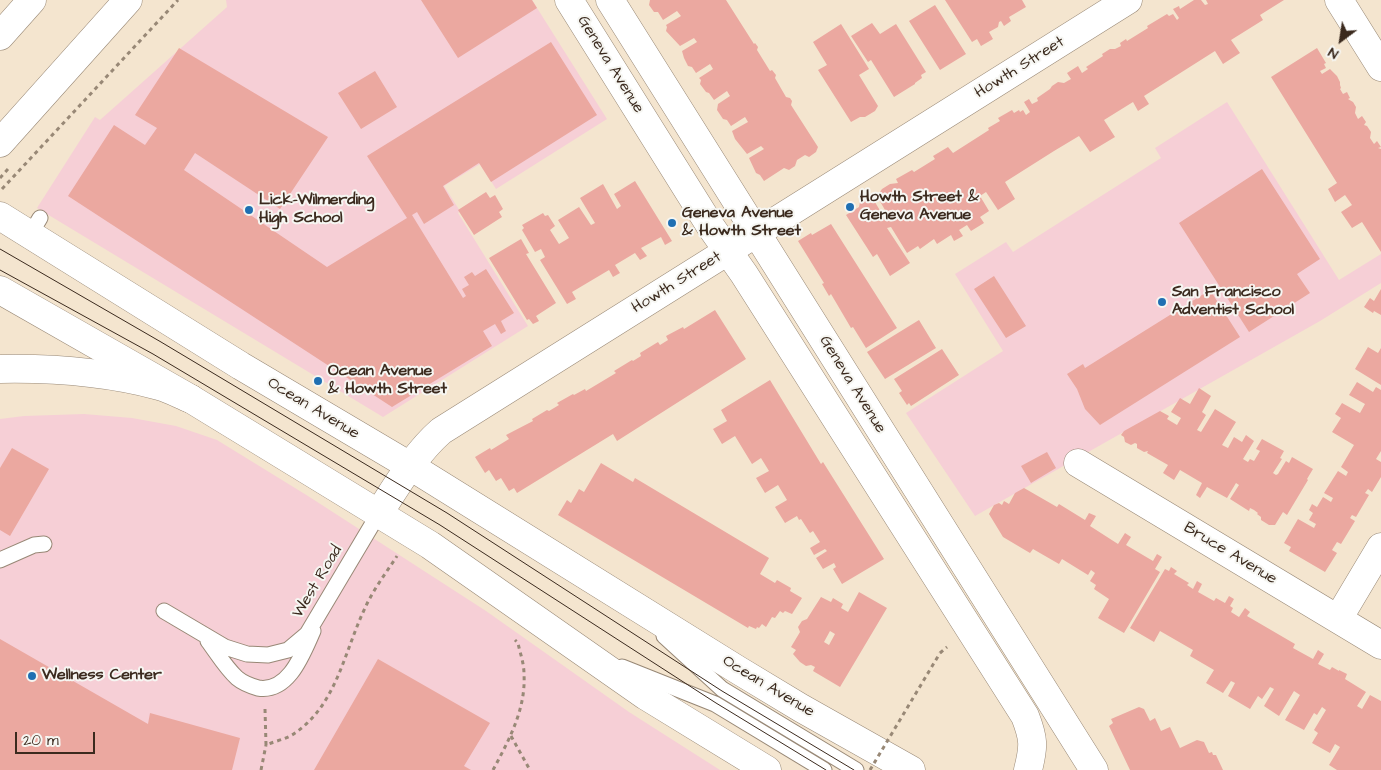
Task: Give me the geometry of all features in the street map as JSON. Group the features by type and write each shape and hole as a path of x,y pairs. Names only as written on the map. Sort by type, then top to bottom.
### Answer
{"main road":[{"path":"0,36 32,0"},
{"path":"0,143 128,0"},
{"name":"Geneva Avenue","path":"569,0 711,227 750,282 1025,716 1032,735 1032,756 1028,770"},
{"name":"Geneva Avenue","path":"610,0 1094,770"},
{"name":"Howth Street","path":"379,513 410,466 427,444 441,431 1128,0"},
{"path":"1339,0 1381,67"},
{"name":"Ocean Avenue","path":"0,216 36,226 240,366 410,466 793,703 911,770"},
{"path":"0,290 191,399 379,513 475,575 646,696 767,770"},
{"path":"0,369 50,370 110,376 161,387 191,399"},
{"name":"Bruce Avenue","path":"1078,463 1381,645"},
{"path":"1338,619 1381,547"}],"lane":[{"name":"West Road","path":"164,611 225,647 247,654 268,655 288,650 307,634 322,612 379,513"},
{"path":"2,556 34,545 44,544"},
{"name":"Ocean Avenue","path":"626,601 722,690 856,770"},
{"path":"202,634 237,678 250,686 265,689 278,685 291,673 305,649 322,612"},
{"path":"588,654 715,704 824,770"}],"path":[{"path":"0,192 178,0"},
{"path":"266,745 294,734 322,707 338,678 348,644 366,606 398,555"},
{"path":"493,770 511,736 523,700 525,672 518,643 511,635"},
{"path":"870,770 940,653 947,648"},
{"path":"261,770 266,745 265,689"},
{"path":"511,736 530,770"}],"shaded area":[{"name":"Lick-Wilmerding High School","path":"226,0 532,0 607,119 496,189 480,164 444,186 460,211 458,213 528,326 383,417 37,208 95,117 100,120 227,7"},
{"name":"San Francisco Adventist School","path":"1227,102 1339,280 1381,254 1381,283 1320,321 975,516 906,413 1003,351 955,274 1006,242 1013,252 1161,158 1155,148"},
{"path":"84,414 132,418 176,426 217,440 308,496 486,611 629,712 720,770 0,770 0,419 24,416"}],"building":[{"path":"421,0 532,0 537,8 458,58"},
{"path":"650,0 726,0 754,44 758,47 757,50 770,71 772,70 776,75 775,78 786,97 792,101 791,105 818,147 816,152 809,157 805,155 797,160 795,166 789,170 784,168 764,181 756,173 749,158 764,149 761,146 747,154 735,139 732,131 748,122 745,117 731,126 727,120 723,119 717,110 718,104 730,96 727,91 714,100 700,84 701,80 699,78 713,69 710,64 696,73 692,67 688,66 684,58 682,51 697,42 694,38 680,46 666,31 666,25 681,16 677,11 663,20 658,12 654,12 649,5"},
{"path":"945,0 1022,0 1026,7 1009,17 1011,21 1004,26 1001,21 999,22 998,27 989,32 993,39 981,46 977,39 972,42"},
{"path":"1194,0 1201,0 1205,5 1208,4 1206,0 1284,0 1260,15 1263,20 1231,40 1240,53 1223,64 1215,51 1144,96 1149,104 1138,111 1133,102 1104,120 1115,137 1090,152 1079,136 1054,151 1005,182 1015,199 998,210 986,192 980,196 989,211 980,217 984,223 971,231 967,225 959,230 963,236 954,241 951,235 937,244 934,239 920,249 918,246 907,253 891,227 887,228 910,263 890,276 877,254 873,257 846,215 859,207 860,202 865,199 873,199 881,212 885,210 877,196 882,189 890,184 898,183 896,179 912,170 914,172 935,159 933,156 948,147 953,153 989,130 988,128 1000,121 998,118 1012,110 1014,113 1023,110 1026,115 1030,112 1024,102 1029,99 1032,104 1038,101 1037,98 1058,82 1064,83 1071,79 1067,73 1078,66 1082,73 1088,69 1086,67 1103,56 1102,54 1110,49 1121,46 1120,43 1126,39 1127,41 1167,14 1169,16 1173,14 1177,20 1179,18 1173,9 1179,6 1180,9"},
{"path":"935,5 966,54 940,70 909,21"},
{"path":"872,23 880,34 896,24 926,72 921,75 922,78 915,84 894,97 871,60 868,62 851,36"},
{"path":"841,24 869,69 859,75 878,106 875,111 865,117 860,117 851,122 818,70 827,65 813,42"},
{"path":"551,42 597,115 491,182 479,163 443,186 454,205 424,224 417,212 412,215 463,298 466,296 462,289 469,285 464,277 472,272 475,276 486,269 514,313 501,321 506,331 501,334 495,324 483,331 492,346 392,407 68,196 114,125 145,145 157,128 135,115 179,48 328,137 280,209 195,153 184,170 327,267 407,218 367,156"},
{"path":"1317,48 1326,63 1324,64 1326,68 1320,71 1322,74 1330,69 1337,76 1343,94 1347,92 1350,98 1348,99 1356,107 1355,113 1358,119 1362,116 1366,122 1364,125 1371,132 1370,138 1374,144 1377,141 1381,147 1378,148 1381,149 1381,252 1362,222 1352,228 1341,212 1352,205 1345,195 1335,202 1328,189 1337,183 1271,77"},
{"path":"375,71 397,107 361,129 338,93"},
{"path":"1262,169 1320,259 1297,274 1310,293 1249,332 1179,223"},
{"path":"635,181 672,241 665,245 661,237 641,248 647,256 640,260 635,253 615,265 620,273 613,277 609,270 572,292 576,299 567,304 540,260 545,257 541,249 535,252 522,230 524,228 522,225 543,213 545,216 548,215 555,226 550,230 559,244 569,238 558,220 579,207 591,225 595,223 580,198 603,184 617,209 621,206 614,194"},
{"path":"486,192 490,198 495,195 503,209 499,212 502,217 474,235 458,210"},
{"path":"831,224 897,328 866,348 853,327 851,328 831,294 829,296 822,284 824,283 798,241"},
{"path":"521,239 529,253 526,254 556,303 536,316 539,321 533,324 529,319 527,320 489,258"},
{"path":"994,276 1026,326 1006,338 974,289"},
{"path":"1381,289 1381,315 1374,311 1373,313 1364,307 1370,298 1374,301"},
{"path":"1210,290 1240,337 1100,425 1085,409 1077,389 1067,374 1083,364 1085,368"},
{"path":"715,310 746,359 617,441 613,434 517,493 514,488 509,491 501,478 496,481 489,470 485,473 475,457 509,439 506,435 533,421 532,419 559,405 557,403 573,394 585,389 586,391 616,373 614,371 641,356 640,353 658,342 660,345 668,340 666,336 683,327 684,329"},
{"path":"919,320 936,348 885,379 867,352"},
{"path":"1368,347 1378,353 1381,348 1381,385 1355,369"},
{"path":"942,349 959,375 911,406 909,403 907,405 899,393 902,391 894,379"},
{"path":"770,380 821,464 823,462 884,559 842,584 833,569 836,567 834,563 823,569 816,558 827,551 825,549 814,555 810,548 820,542 813,531 810,533 797,516 785,523 775,507 787,500 778,485 765,493 756,478 769,471 761,458 752,464 735,436 722,444 713,429 727,421 721,410"},
{"path":"1357,382 1373,392 1376,387 1381,390 1381,451 1376,459 1381,462 1381,477 1372,492 1368,489 1365,493 1369,495 1356,517 1352,515 1350,518 1355,521 1341,544 1337,542 1332,550 1337,553 1325,572 1289,551 1291,547 1284,543 1298,519 1314,528 1316,524 1309,520 1313,513 1309,510 1312,504 1317,507 1323,497 1331,502 1333,498 1324,493 1338,471 1346,476 1348,472 1341,467 1354,445 1332,432 1341,418 1335,414 1342,403 1360,413 1365,404 1349,395"},
{"path":"1199,388 1211,396 1202,412 1206,415 1197,430 1201,432 1215,409 1236,422 1222,445 1228,448 1234,437 1242,442 1246,435 1254,441 1243,459 1248,462 1250,459 1254,461 1260,451 1256,449 1262,439 1284,451 1280,458 1282,459 1273,473 1276,475 1286,461 1289,463 1292,457 1313,469 1287,515 1283,512 1275,525 1269,525 1261,520 1261,517 1254,510 1250,508 1249,511 1230,499 1239,485 1236,483 1227,498 1207,487 1200,498 1196,495 1202,483 1180,470 1174,480 1163,473 1168,465 1147,453 1148,451 1144,452 1137,448 1137,444 1131,445 1125,442 1124,437 1121,435 1124,431 1160,411 1169,416 1167,419 1177,425 1181,418 1171,412 1180,398 1190,404"},
{"path":"12,448 49,469 10,536 0,530 0,468"},
{"path":"1047,452 1056,468 1031,483 1021,466"},
{"path":"601,463 633,482 635,478 769,558 760,574 775,583 777,580 791,588 790,591 802,598 792,614 780,611 775,618 772,617 766,627 762,624 756,629 749,626 748,628 558,515 567,500 571,503 579,489 584,492"},
{"path":"1024,488 1057,507 1059,504 1085,520 1089,513 1096,516 1090,526 1118,544 1125,533 1131,537 1126,545 1153,561 1157,554 1162,557 1155,569 1160,572 1124,633 1098,618 1109,599 1094,589 1096,585 1090,581 1095,573 1091,570 1088,575 1062,559 1059,564 1033,549 1030,553 1003,537 989,514 994,505 999,503 1002,505 1004,501 1009,504 1015,493"},
{"path":"1171,567 1177,571 1174,574 1189,583 1187,585 1193,589 1197,581 1202,584 1198,592 1214,601 1216,598 1225,603 1229,596 1234,599 1230,606 1233,608 1231,612 1239,617 1245,608 1250,612 1247,616 1295,644 1293,648 1313,659 1318,650 1324,654 1318,664 1330,670 1332,667 1347,674 1345,679 1366,692 1357,706 1362,709 1370,695 1381,701 1381,770 1337,770 1329,765 1340,747 1335,744 1330,753 1312,743 1318,733 1314,730 1326,710 1322,707 1317,715 1314,713 1304,730 1285,720 1300,695 1294,691 1279,716 1264,706 1274,689 1270,687 1262,699 1258,696 1250,709 1228,696 1235,683 1231,681 1223,693 1206,683 1214,670 1190,656 1193,650 1160,631 1154,642 1130,628 1165,569 1169,571"},
{"path":"859,592 887,608 840,687 813,671 815,667 811,665 806,666 800,662 793,654 796,650 791,647 800,632 798,627 802,621 807,619 821,597 831,602 833,598 843,604 841,608 848,612","holes":["830,631 835,634 829,645 824,642"]},
{"name":"Wellness Center","path":"0,639 148,724 150,713 240,738 232,770 0,770"},
{"path":"378,659 490,723 464,766 471,770 314,770"},
{"path":"1139,707 1144,709 1150,721 1155,718 1161,731 1170,727 1180,748 1197,740 1204,742 1209,753 1212,752 1213,755 1216,755 1223,770 1130,770 1109,726 1113,723 1111,719"}],"tram line":[{"path":"0,249 161,342 447,513 722,691 854,770"},
{"path":"0,270 153,354 440,525 716,703 826,770"}],"place":[{"name":"Howth Street & Geneva Avenue","path":"850,207"},
{"name":"Lick-Wilmerding High School","path":"249,210"},
{"name":"Geneva Avenue & Howth Street","path":"672,223"},
{"name":"San Francisco Adventist School","path":"1162,302"},
{"name":"Ocean Avenue & Howth Street","path":"318,381"},
{"name":"Wellness Center","path":"32,676"}]}
